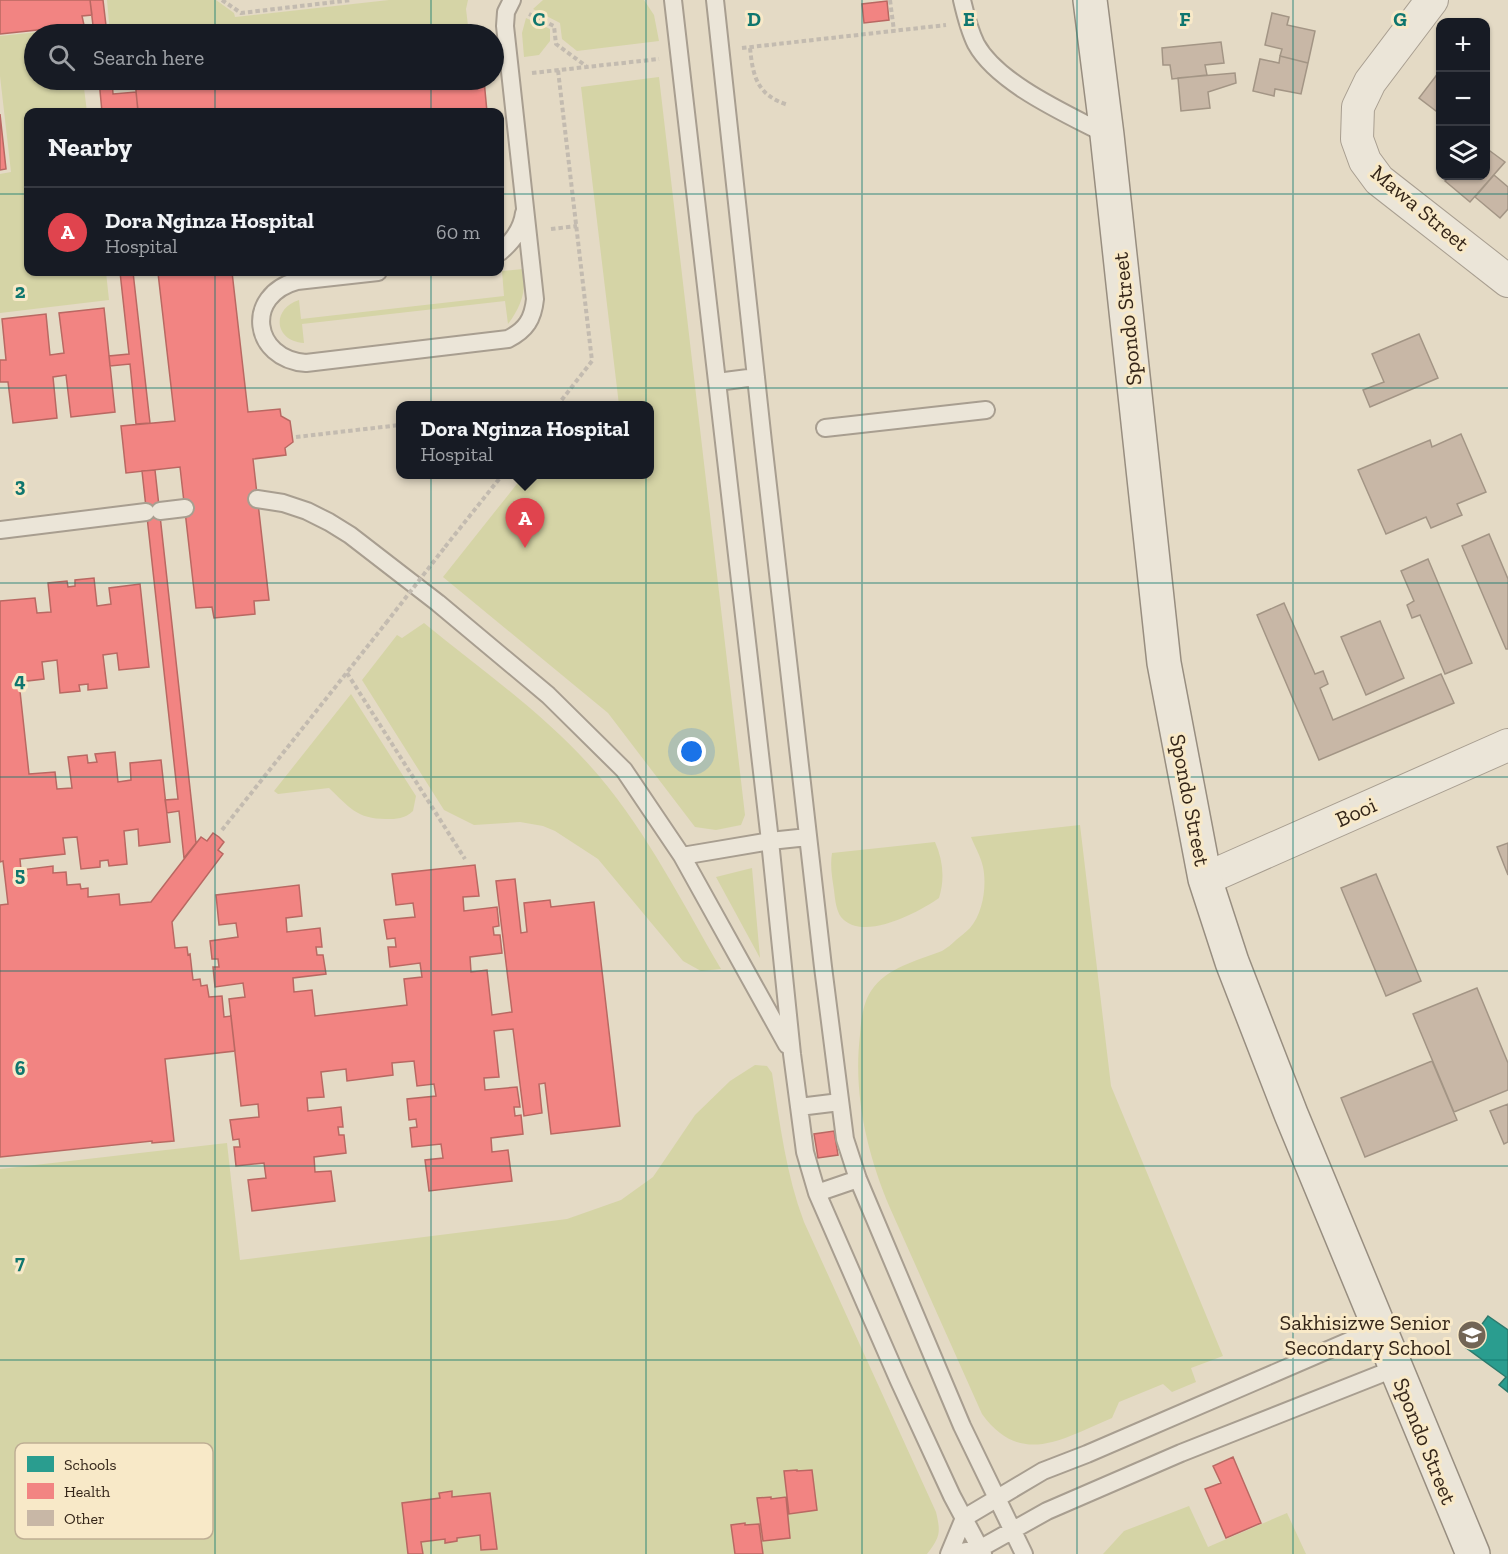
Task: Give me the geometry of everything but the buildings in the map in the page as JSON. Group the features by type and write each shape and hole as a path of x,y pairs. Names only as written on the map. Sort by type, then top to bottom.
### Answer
{"main road":[{"name":"Spondo Street","path":"1090,0 1107,135 1164,663 1205,879 1232,962 1291,1114 1473,1554"}],"street":[{"name":"Mawa Street","path":"1432,0 1370,82 1358,107 1357,139 1365,161 1379,180 1508,281"},
{"name":"Booi","path":"1205,879 1508,745"}],"lane":[{"path":"673,0 805,1152 818,1193 899,1381 982,1551"},
{"path":"715,0 808,837 845,1139 858,1179 962,1426 1024,1554"},
{"path":"962,0 976,44 1001,73 1034,96 1107,135"},
{"path":"342,276 284,284 266,302 261,324 265,339 281,357 293,362 306,363 508,339 525,327 534,310 535,300 505,26 510,2"},
{"path":"504,248 518,231 525,207"},
{"path":"717,382 756,377"},
{"path":"825,428 986,410"},
{"path":"257,499 283,503 307,511 350,535 438,603 548,694 624,770 682,856 792,1054"},
{"path":"0,530 184,508"},
{"path":"682,856 808,837"},
{"path":"799,1107 840,1102"},
{"path":"818,1193 858,1179"},
{"path":"1379,1328 1087,1454 1043,1470 964,1518 950,1554 982,1551 1047,1511 1171,1457 1396,1368"}],"path":[{"path":"222,0 241,13 352,0"},
{"path":"890,0 894,31"},
{"path":"510,2 554,26 556,44 587,67"},
{"path":"741,48 969,22"},
{"path":"750,48 752,72 761,89 769,97 788,105"},
{"path":"510,75 660,58"},
{"path":"558,70 592,361 560,401"},
{"path":"296,437 396,424"},
{"path":"222,830 499,479"},
{"path":"347,672 465,859"}],"green space":[{"path":"107,0 216,0 234,13 235,17 389,0 468,0 466,9 468,24 109,24"},
{"path":"543,0 644,0 654,15 659,41 577,51 562,39 560,23 533,9"},
{"path":"526,18 550,29 550,41 539,55 524,57 522,33"},
{"path":"24,34 24,90 84,90 86,108 24,108 24,276 106,276 109,300 0,313 0,174 11,172 0,76 0,36"},
{"path":"659,77 745,815 741,825 716,830 695,827 608,713 443,577 521,479 654,479 654,401 619,401 581,87"},
{"path":"523,269 522,298 508,324 505,301 302,324 304,343 287,337 280,324 280,317 284,310 299,300 301,319 504,296 504,271"},
{"path":"424,623 493,677 559,734 599,776 649,845 721,969 701,971 683,961 598,859 555,831 543,826 520,822 474,825 444,810 362,680 397,635 402,638"},
{"path":"351,694 416,796 413,811 410,814 394,819 368,817 354,811 329,788 278,794 274,791"},
{"path":"1080,825 1111,1086 1223,1356 1191,1368 1196,1382 1172,1392 1163,1384 1119,1402 1112,1418 1060,1440 1044,1444 1028,1444 1012,1440 997,1430 982,1414 890,1208 869,1145 860,1102 858,1057 860,1029 866,1001 871,991 885,976 903,966 944,950 967,931 974,922 983,899 984,874 971,837"},
{"path":"935,842 942,870 939,898 905,917 876,926 862,927 850,924 841,917 835,897 832,853"},
{"path":"752,868 760,958 716,877"},
{"path":"755,1065 767,1066 772,1073 788,1167 804,1222 936,1512 939,1525 938,1534 927,1554 0,1554 0,1169 227,1143 240,1260 567,1219 621,1200 653,1177 695,1115 730,1081"},
{"path":"1189,1506 1208,1547 1287,1513 1306,1554 1103,1554 1124,1531"}],"place":[{"name":"Dora Nginza Hospital","path":"525,548"},
{"name":"Sakhisizwe Senior Secondary School","path":"1472,1335"}]}
